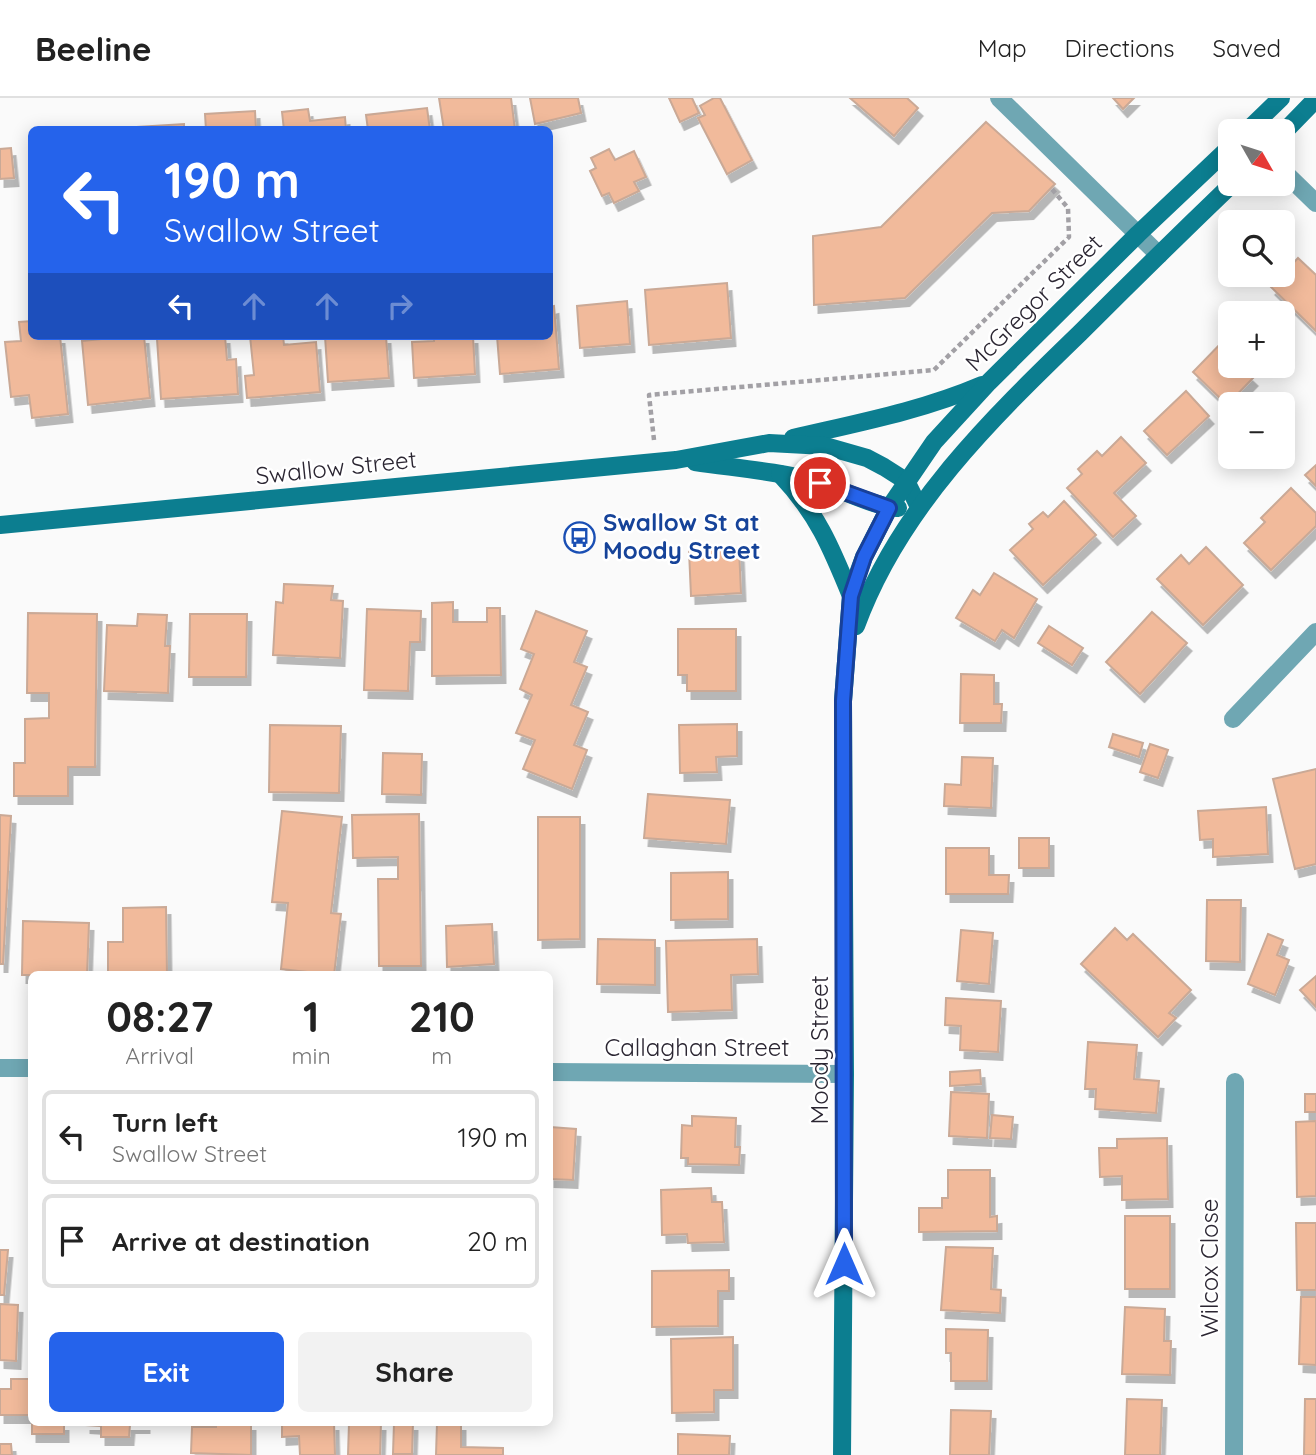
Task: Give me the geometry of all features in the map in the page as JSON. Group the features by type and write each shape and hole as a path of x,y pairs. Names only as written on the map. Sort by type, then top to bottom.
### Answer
{"main road":[{"path":"1259,119 1281,98"},
{"path":"1295,121 1316,99"},
{"name":"McGregor Street","path":"889,508 934,442 989,382 1218,158"},
{"path":"906,481 919,507 1008,402 1220,196"},
{"path":"769,443 901,414 989,382"},
{"name":"Swallow Street","path":"0,524 676,460 769,443 802,444 848,451 867,458 906,481"},
{"name":"Swallow Street","path":"676,460 780,474 820,483 889,508 919,507"},
{"path":"780,474 800,495 817,520 851,596"},
{"name":"Moody Street","path":"849,646 874,581 919,507"},
{"name":"Moody Street","path":"842,1455 845,1074 843,701 851,596 864,557 889,508"}],"street":[{"path":"999,98 1160,255"},
{"path":"1295,183 1316,203"},
{"path":"1233,719 1316,632"},
{"path":"0,1068 28,1068"},
{"name":"Callaghan Street","path":"553,1072 845,1074"},
{"name":"Wilcox Close","path":"1234,1455 1235,1082"}],"path":[{"path":"657,461 649,395 934,370 1069,237 1069,208 1051,188"}],"building":[{"path":"439,98 511,98 514,126 443,126"},
{"path":"530,98 578,98 581,113 535,124"},
{"path":"669,98 692,98 699,113 680,122"},
{"path":"714,98 720,98 752,160 727,174 698,118 705,115 700,106"},
{"path":"850,98 907,98 918,108 894,136"},
{"path":"1113,98 1134,98 1123,109"},
{"path":"427,108 429,126 367,126 366,115"},
{"path":"308,109 310,121 345,117 346,126 284,126 282,112"},
{"path":"255,111 256,126 206,126 205,114"},
{"path":"986,122 1055,184 1029,211 992,213 905,298 814,305 813,236 881,227"},
{"path":"184,124 184,126 152,126"},
{"path":"11,148 14,178 0,179 0,149"},
{"path":"609,149 615,160 634,151 646,177 634,182 639,191 614,203 609,193 602,196 590,171 596,168 591,158"},
{"path":"1298,258 1316,275 1316,331 1295,310 1295,301 1285,301 1271,287 1295,287 1295,261"},
{"path":"727,283 731,338 649,345 645,290"},
{"path":"627,301 630,344 580,348 577,306"},
{"path":"553,306 559,369 500,374 497,340 553,340"},
{"path":"28,321 28,340 60,340 68,414 32,418 29,395 11,397 5,342 21,341 19,322"},
{"path":"144,340 150,398 88,405 82,341"},
{"path":"157,340 225,340 227,360 236,359 238,394 161,399"},
{"path":"250,340 283,340 284,345 316,342 320,392 247,398 245,376 254,375"},
{"path":"325,340 386,340 389,378 328,382"},
{"path":"473,340 475,374 414,378 412,342"},
{"path":"1218,346 1218,378 1253,378 1240,392 1218,392 1218,396 1193,372"},
{"path":"1186,391 1209,416 1167,455 1144,431"},
{"path":"1121,437 1146,463 1114,493 1136,516 1113,537 1067,488 1082,474 1078,469 1097,451 1102,456"},
{"path":"1316,465 1316,486 1305,475"},
{"path":"1291,488 1316,513 1316,526 1271,570 1244,543 1265,522 1261,518"},
{"path":"1064,501 1096,535 1043,585 1010,550 1033,529 1029,524 1043,512 1048,517"},
{"path":"1206,547 1243,585 1203,625 1157,579 1181,555 1189,564"},
{"path":"739,548 741,593 691,596 689,551"},
{"path":"994,573 1037,599 1014,638 1002,630 995,641 956,618 973,590 980,595"},
{"path":"284,584 333,586 331,600 343,601 340,658 273,655 276,602 283,603"},
{"path":"453,602 453,622 487,622 487,608 500,608 501,675 432,676 432,603"},
{"path":"367,609 421,611 420,642 410,642 408,691 364,690"},
{"path":"536,611 587,631 574,662 587,667 571,705 588,712 574,745 587,750 572,789 523,769 535,740 516,733 532,695 520,689 534,654 521,649"},
{"path":"1152,612 1187,643 1140,694 1106,662"},
{"path":"28,613 97,614 95,767 68,767 68,796 14,796 14,763 25,763 25,719 49,718 49,693 27,693"},
{"path":"138,614 167,615 165,646 170,646 168,693 104,691 107,625 137,626"},
{"path":"190,614 247,614 246,677 189,677"},
{"path":"1049,626 1083,648 1072,665 1038,643"},
{"path":"678,629 736,629 736,691 687,691 687,675 678,675"},
{"path":"961,674 994,675 994,704 1002,704 1001,723 960,723"},
{"path":"737,724 737,756 716,757 717,772 680,773 679,725"},
{"path":"270,725 341,726 339,793 269,792"},
{"path":"1113,734 1143,743 1139,757 1109,747"},
{"path":"1150,744 1168,750 1158,778 1140,772"},
{"path":"383,753 422,754 421,795 382,794"},
{"path":"962,757 993,758 991,808 944,806 945,784 961,785"},
{"path":"1316,769 1316,864 1295,869 1273,779"},
{"path":"648,794 730,800 726,844 644,838"},
{"path":"1266,807 1268,854 1213,857 1213,839 1200,840 1198,811"},
{"path":"282,811 342,817 331,913 341,914 334,971 281,969 288,903 272,902"},
{"path":"419,814 421,966 379,966 378,879 398,879 398,857 353,858 352,815"},
{"path":"0,815 11,816 3,964 0,964"},
{"path":"538,817 580,817 580,939 538,940"},
{"path":"1019,838 1049,838 1049,868 1019,868"},
{"path":"946,848 989,848 989,875 1009,875 1008,894 946,894"},
{"path":"728,872 728,919 671,920 671,873"},
{"path":"1207,900 1241,900 1240,962 1206,961"},
{"path":"166,907 167,971 108,971 108,942 123,942 123,908"},
{"path":"23,921 89,923 87,971 28,971 28,975 22,975"},
{"path":"492,924 494,964 447,967 446,926"},
{"path":"1115,928 1127,940 1133,934 1191,990 1169,1013 1176,1018 1158,1037 1081,964"},
{"path":"961,930 993,933 989,984 957,981"},
{"path":"1268,934 1283,940 1277,955 1289,960 1275,995 1248,984"},
{"path":"598,939 655,940 655,985 597,984"},
{"path":"757,939 758,974 731,975 732,1010 668,1012 666,941"},
{"path":"1316,976 1316,1007 1300,990"},
{"path":"946,998 1001,1001 998,1052 960,1050 961,1026 945,1025"},
{"path":"1088,1042 1137,1045 1134,1079 1159,1081 1156,1113 1095,1109 1096,1089 1085,1089"},
{"path":"980,1070 981,1084 950,1086 950,1072"},
{"path":"951,1092 989,1094 987,1138 949,1136"},
{"path":"1305,1094 1316,1094 1316,1112 1305,1112"},
{"path":"992,1115 1013,1117 1011,1139 990,1138"},
{"path":"692,1116 736,1118 735,1147 740,1147 739,1165 688,1164 688,1158 681,1158 682,1125 692,1126"},
{"path":"1316,1121 1316,1196 1297,1197 1296,1122"},
{"path":"553,1127 576,1129 573,1180 553,1179"},
{"path":"1167,1138 1168,1199 1122,1200 1122,1176 1100,1177 1099,1148 1117,1148 1117,1139"},
{"path":"948,1170 990,1170 990,1217 997,1216 997,1231 919,1232 919,1208 942,1208 942,1198 948,1198"},
{"path":"711,1188 712,1202 722,1202 724,1242 688,1243 687,1234 662,1235 661,1190"},
{"path":"1125,1216 1170,1216 1170,1289 1125,1289"},
{"path":"1296,1223 1316,1223 1316,1290 1297,1290"},
{"path":"946,1247 993,1248 991,1289 1001,1290 1000,1313 941,1310"},
{"path":"0,1250 8,1250 4,1295 0,1295"},
{"path":"729,1270 729,1291 718,1291 718,1326 652,1327 652,1271"},
{"path":"1301,1297 1316,1297 1316,1365 1299,1364"},
{"path":"0,1304 18,1305 16,1361 0,1360"},
{"path":"1125,1307 1165,1309 1164,1341 1171,1341 1170,1375 1122,1374"},
{"path":"946,1329 988,1330 987,1381 951,1381 951,1353 946,1353"},
{"path":"733,1337 733,1390 714,1390 714,1412 672,1413 671,1339"},
{"path":"11,1379 28,1379 28,1415 0,1415 0,1389 11,1389"},
{"path":"1127,1399 1162,1400 1160,1455 1125,1455"},
{"path":"1305,1399 1316,1399 1316,1455 1304,1455"},
{"path":"951,1410 991,1411 989,1455 950,1455"},
{"path":"32,1426 64,1426 64,1434 32,1434"},
{"path":"101,1426 130,1426 129,1437 101,1437"},
{"path":"251,1426 251,1455 191,1453 192,1427"},
{"path":"282,1426 334,1426 335,1455 300,1455 299,1436 282,1437"},
{"path":"349,1426 381,1426 380,1455 348,1455"},
{"path":"394,1426 413,1426 412,1454 393,1454"},
{"path":"437,1426 461,1426 461,1447 503,1448 503,1455 436,1455"},
{"path":"678,1434 730,1436 729,1455 678,1455"},
{"path":"0,1444 11,1444 12,1455 0,1455"}],"place":[{"name":"Swallow St at Moody Street","path":"580,537"}],"route":[{"path":"820,483 889,508 864,557 851,596 843,701 844,1264"}]}
